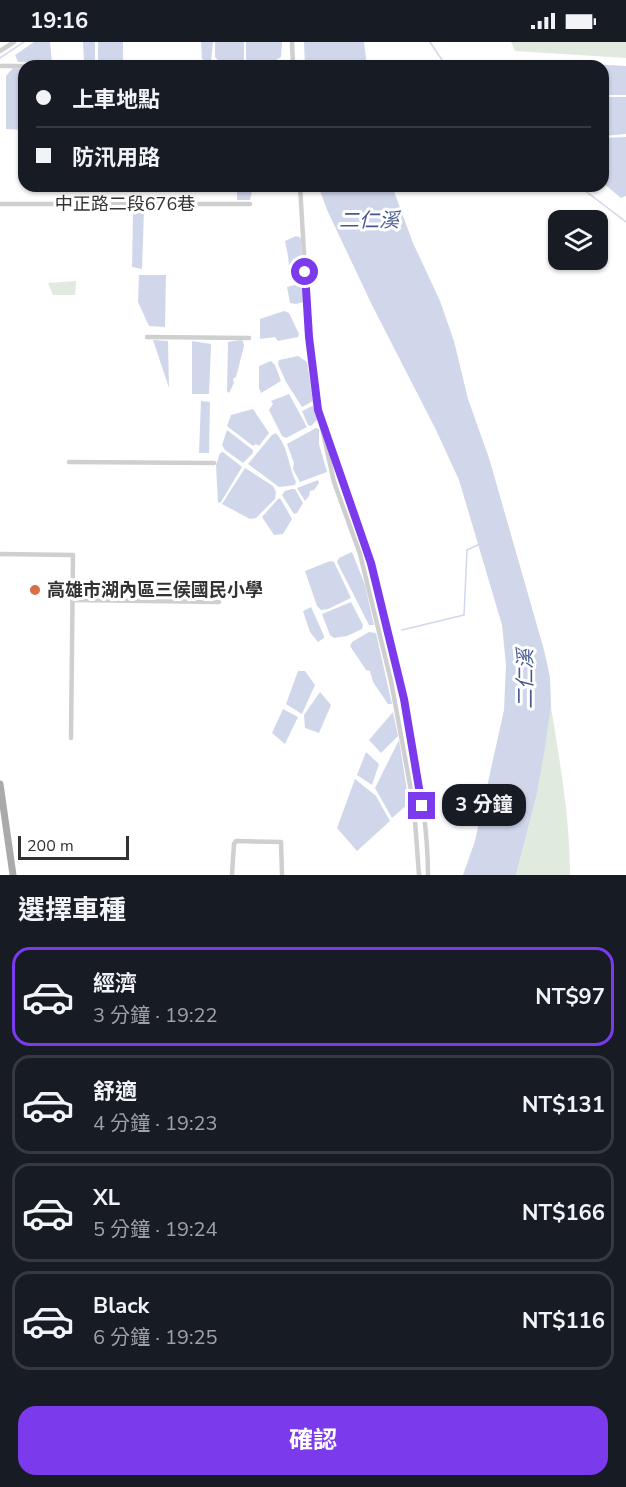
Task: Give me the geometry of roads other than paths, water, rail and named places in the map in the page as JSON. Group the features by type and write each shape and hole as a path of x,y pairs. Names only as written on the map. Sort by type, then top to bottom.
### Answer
{"main road":[{"path":"0,784 13,875"}],"street":[{"path":"0,51 14,42"},
{"path":"292,42 293,60"},
{"path":"0,66 18,66"},
{"path":"300,192 309,337 318,410 334,482 360,554 391,681 414,807 419,875"},
{"name":"中正路二段676巷","path":"0,204 250,204"},
{"path":"147,337 249,338"},
{"path":"318,410 371,563 393,649 417,768 426,835 428,875"},
{"path":"69,462 214,463"},
{"path":"0,554 73,555 71,738"},
{"path":"72,600 219,602"},
{"path":"232,875 236,841 281,842 282,875"}],"water":[{"path":"34,42 50,42 52,60 18,60 18,62 15,55"},
{"path":"83,42 95,42 95,60 84,60"},
{"path":"98,42 123,42 123,60 98,60"},
{"path":"201,42 213,42 211,60 202,59"},
{"path":"215,42 244,42 244,60 218,60 215,57"},
{"path":"246,42 282,42 281,57 276,60 246,59"},
{"path":"304,42 364,42 366,60 305,60"},
{"path":"609,65 626,66 626,95 609,95"},
{"path":"13,68 18,68 18,130 6,129 6,76"},
{"path":"609,97 626,97 626,134 609,135"},
{"path":"626,137 626,196 621,198 609,188 609,138"},
{"path":"237,192 252,192 250,200 237,200"},
{"name":"二仁溪","path":"320,192 394,192 413,243 440,301 454,341 468,399 489,458 544,650 550,677 551,707 537,794 516,875 463,875 475,841 504,710 506,665 502,625 459,480"},
{"path":"133,210 144,210 142,269 132,267"},
{"path":"296,236 301,240 303,276 299,280 292,280 285,241"},
{"path":"139,275 166,275 165,327 149,326 138,302"},
{"path":"302,283 304,302 290,303 287,287"},
{"path":"284,311 289,313 299,334 298,337 278,341 275,337 260,339 260,319"},
{"path":"153,340 168,341 169,388"},
{"path":"192,341 211,344 209,394 192,394"},
{"path":"243,341 244,346 236,377 233,379 234,383 229,393 227,391 228,342"},
{"path":"298,356 307,362 313,401 302,407 278,364 279,360"},
{"path":"271,361 281,381 261,393 259,366"},
{"path":"289,394 307,427 286,438 282,436 269,410 273,404 271,401"},
{"path":"201,401 210,402 209,453 199,453"},
{"path":"313,406 317,420 311,426 308,425 302,411"},
{"path":"253,409 269,433 259,446 256,444 253,446 227,426 231,415"},
{"path":"316,428 319,429 319,444 327,472 300,482 293,469 294,463 287,444"},
{"path":"227,430 253,450 253,453 243,463 225,450 222,445"},
{"path":"276,433 286,451 295,485 279,487 248,464"},
{"path":"223,452 242,467 221,502 218,503 216,465 220,453"},
{"path":"245,468 273,486 276,492 275,499 256,518 250,519 222,504"},
{"path":"318,480 319,483 314,490 310,491 305,501 297,488"},
{"path":"295,489 303,503 294,514 282,495 285,491"},
{"path":"280,498 292,519 283,534 274,535 262,517"},
{"path":"352,552 365,585 374,625 369,625 337,562 339,558"},
{"path":"330,561 334,562 351,598 321,610 317,606 305,571"},
{"path":"351,602 363,625 362,629 347,636 334,638 330,635 322,614"},
{"path":"311,607 324,636 318,642 310,632 303,611"},
{"path":"369,632 376,633 392,704 388,704 373,682 370,671 366,670 350,646 352,642"},
{"path":"298,671 305,671 315,685 302,714 286,704"},
{"path":"320,692 331,705 319,733 305,728 304,715"},
{"path":"283,709 298,717 285,744 272,733"},
{"path":"393,712 398,736 381,753 369,740"},
{"path":"399,740 409,803 392,818 375,788"},
{"path":"366,752 379,764 372,785 357,775"},
{"path":"355,779 376,796 390,821 357,851 337,828"}],"waterway":[{"path":"0,58 24,42"},
{"path":"430,42 442,60"},
{"path":"587,192 626,222"},
{"path":"402,630 464,615 467,550 480,544"}],"place":[{"name":"高雄市湖內區三侯國民小學","path":"35,590"}]}
